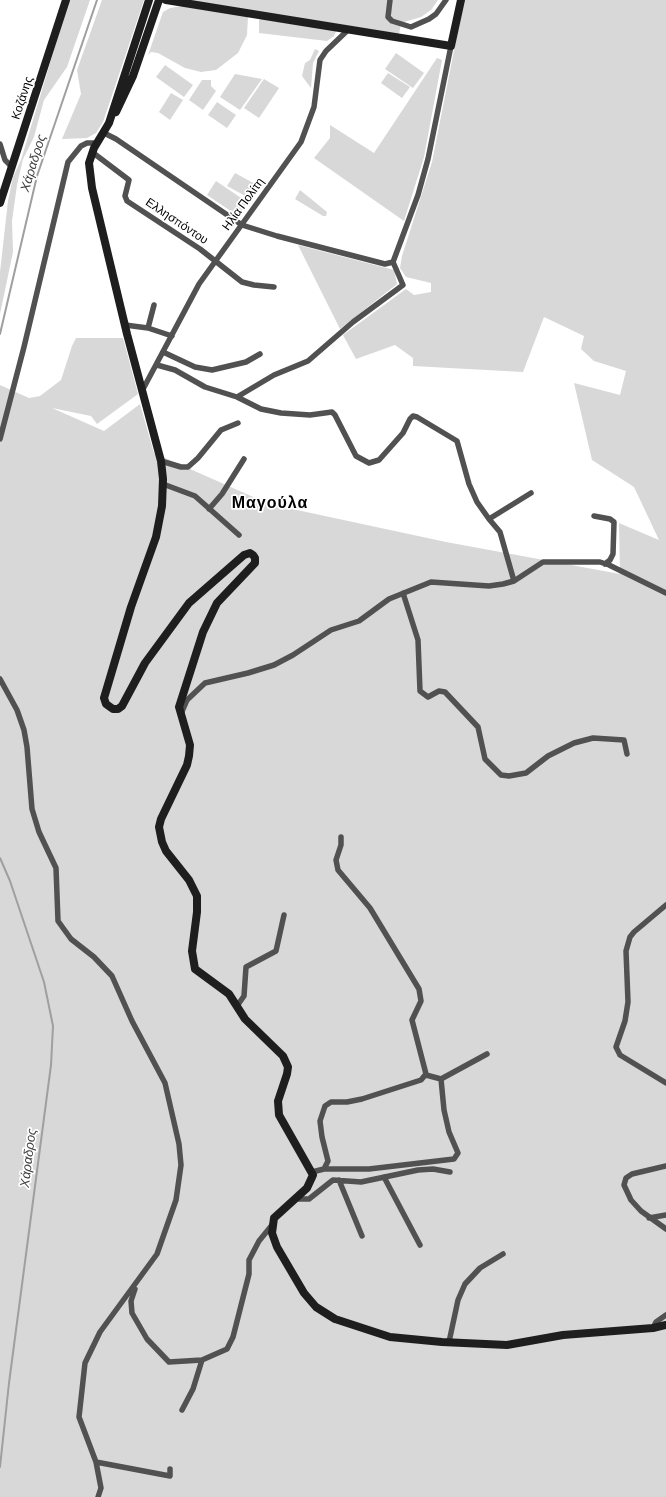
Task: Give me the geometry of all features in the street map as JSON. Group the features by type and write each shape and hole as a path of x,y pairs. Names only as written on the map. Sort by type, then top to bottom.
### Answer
{"main road":[{"name":"Κοζάνης","path":"0,202 66,0"},
{"path":"109,123 149,0"},
{"path":"159,0 130,83 118,109 92,152 90,163 90,179 125,325 161,461 163,484 162,506 156,537 131,607 104,698 110,707 118,709 125,702 145,663 189,602 247,553 253,554 256,561 217,603 203,632 179,707 190,745 189,756 186,766 161,819 160,834 166,851 190,880 197,896 197,912 192,952 195,969 229,994 245,1019 266,1038 283,1056 286,1062 287,1074 278,1101 279,1115 312,1172 312,1182 296,1199 274,1218 272,1233 277,1247 304,1293 316,1307 335,1319 390,1337 507,1345 563,1335 653,1328 666,1325"},
{"path":"166,0 451,46 461,0"}],"street":[{"path":"390,0 388,17 392,21 411,27 429,19 436,14 446,0"},
{"name":"Ηλία Πολίτη","path":"142,392 196,288 301,142 314,107 320,60 326,51 349,29"},
{"path":"237,397 274,375 308,362 353,322 403,286 393,262 418,195 428,159 451,46"},
{"path":"104,133 116,139 242,225 277,236 385,264 393,262"},
{"path":"0,439 24,347 68,162 81,146 87,143 97,143"},
{"path":"0,144 5,160 12,167"},
{"name":"Ελλησπόντου","path":"92,152 129,180 125,196 127,201 216,261 245,283 274,287"},
{"path":"148,328 154,305"},
{"path":"125,325 148,328 172,336"},
{"path":"164,352 196,367 212,370 246,362 260,354"},
{"path":"157,365 175,370 205,387 237,397 261,409 281,413 310,415 332,412 356,456 369,463 379,460 403,433 413,416 457,441 469,484 477,502 500,532 514,581"},
{"path":"161,461 182,467 188,467 198,458 219,431 224,427 238,423"},
{"path":"209,508 218,498 244,459"},
{"path":"163,484 195,496 239,535"},
{"path":"489,519 531,494"},
{"path":"594,516 610,519 614,522 612,554 610,560 605,564"},
{"path":"180,714 186,700 205,683 274,665 293,655 334,628 360,621 385,602 403,593 435,581 489,586 503,584 514,581 543,562 549,561 605,564 666,593"},
{"path":"403,593 418,640 420,691 428,697 439,691 445,692 478,727 485,758 500,775 509,776 526,773 548,756 574,743 594,738 624,740 627,754"},
{"path":"0,679 17,710 24,730 27,747 32,809 39,832 56,868 58,921 71,939 94,957 112,976 132,1022 165,1083 179,1144 181,1165 176,1200 157,1254 100,1332 85,1363 79,1417 96,1462 100,1488 98,1497"},
{"path":"341,837 341,845 336,860 338,870 370,908 419,989 421,1000 412,1020 426,1075"},
{"path":"666,905 630,937 626,951 628,1002 625,1021 616,1047 620,1055 666,1083"},
{"path":"237,1006 244,996 246,967 276,951 284,915"},
{"path":"426,1075 441,1079 487,1054"},
{"path":"324,1169 328,1161 320,1121 324,1106 331,1102 347,1102 362,1099 421,1080 426,1075"},
{"path":"312,1172 324,1169 369,1169 454,1159 458,1153 449,1132 444,1110 441,1079"},
{"path":"666,1166 632,1174 625,1182 627,1193 632,1200 649,1218 666,1229"},
{"path":"296,1199 309,1199 328,1182 333,1180 361,1182 418,1170 433,1169 450,1172"},
{"path":"384,1177 420,1245"},
{"path":"339,1180 362,1236"},
{"path":"649,1218 666,1215"},
{"path":"138,1282 131,1301 132,1312 147,1339 169,1362 202,1360 227,1349 231,1344 248,1274 249,1260 259,1241 272,1225"},
{"path":"449,1342 458,1300 465,1284 480,1268 503,1254"},
{"path":"653,1328 656,1322 666,1315"},
{"path":"182,1410 193,1389 202,1360"},
{"path":"96,1462 170,1476 170,1469"}],"shaded area":[{"path":"69,0 90,0 67,67 44,100 34,137 23,159 17,185 12,221 13,252 0,314 0,272 8,201 13,177 21,160"},
{"path":"102,0 144,0 103,122 96,133 87,138 62,139 81,94 77,70"},
{"path":"187,0 438,0 431,10 421,17 401,23 399,34"},
{"path":"464,0 666,0 666,1497 0,1497 0,385 29,398 40,396 61,380 76,338 123,338 138,394 97,424 91,416 52,408 104,431 140,404 154,453 269,504 446,542 620,574 619,523 659,540 634,487 592,460 574,383 620,395 626,371 594,361 581,349 584,336 544,317 523,372 413,366 413,358 395,345 356,359 343,335 406,289 414,295 431,292 431,283 406,277 400,268 402,256 432,162"},
{"path":"183,6 248,16 247,35 238,53 216,70 201,72 185,68 158,53 151,52 148,55 163,12 170,8"},
{"path":"262,18 336,31 334,36 327,41 259,33 259,20"},
{"path":"315,49 319,51 313,63 311,88 302,76 305,63 310,60"},
{"path":"396,53 424,73 413,88 385,69"},
{"path":"437,58 442,60 424,157 404,221 314,158 330,138 330,125 374,153"},
{"path":"165,65 193,85 184,97 156,77"},
{"path":"388,73 410,87 402,98 381,83"},
{"path":"235,74 262,79 240,110 220,97"},
{"path":"264,79 279,88 259,118 244,108"},
{"path":"202,80 211,80 211,86 216,91 203,110 189,100"},
{"path":"171,93 183,100 170,120 159,112"},
{"path":"217,102 236,115 227,128 208,115"},
{"path":"235,173 257,185 249,198 227,186"},
{"path":"216,181 247,202 238,216 207,195"},
{"path":"300,190 327,212 326,216 323,216 295,199"},
{"path":"298,245 394,270 397,284 340,329"}],"waterway":[{"name":"Χάραδρος","path":"0,334 37,176 97,0"},
{"name":"Χάραδρος","path":"0,858 10,881 44,982 53,1026 51,1065 9,1383 0,1467"}],"district":[{"name":"Μαγούλα","path":"270,503"}]}
